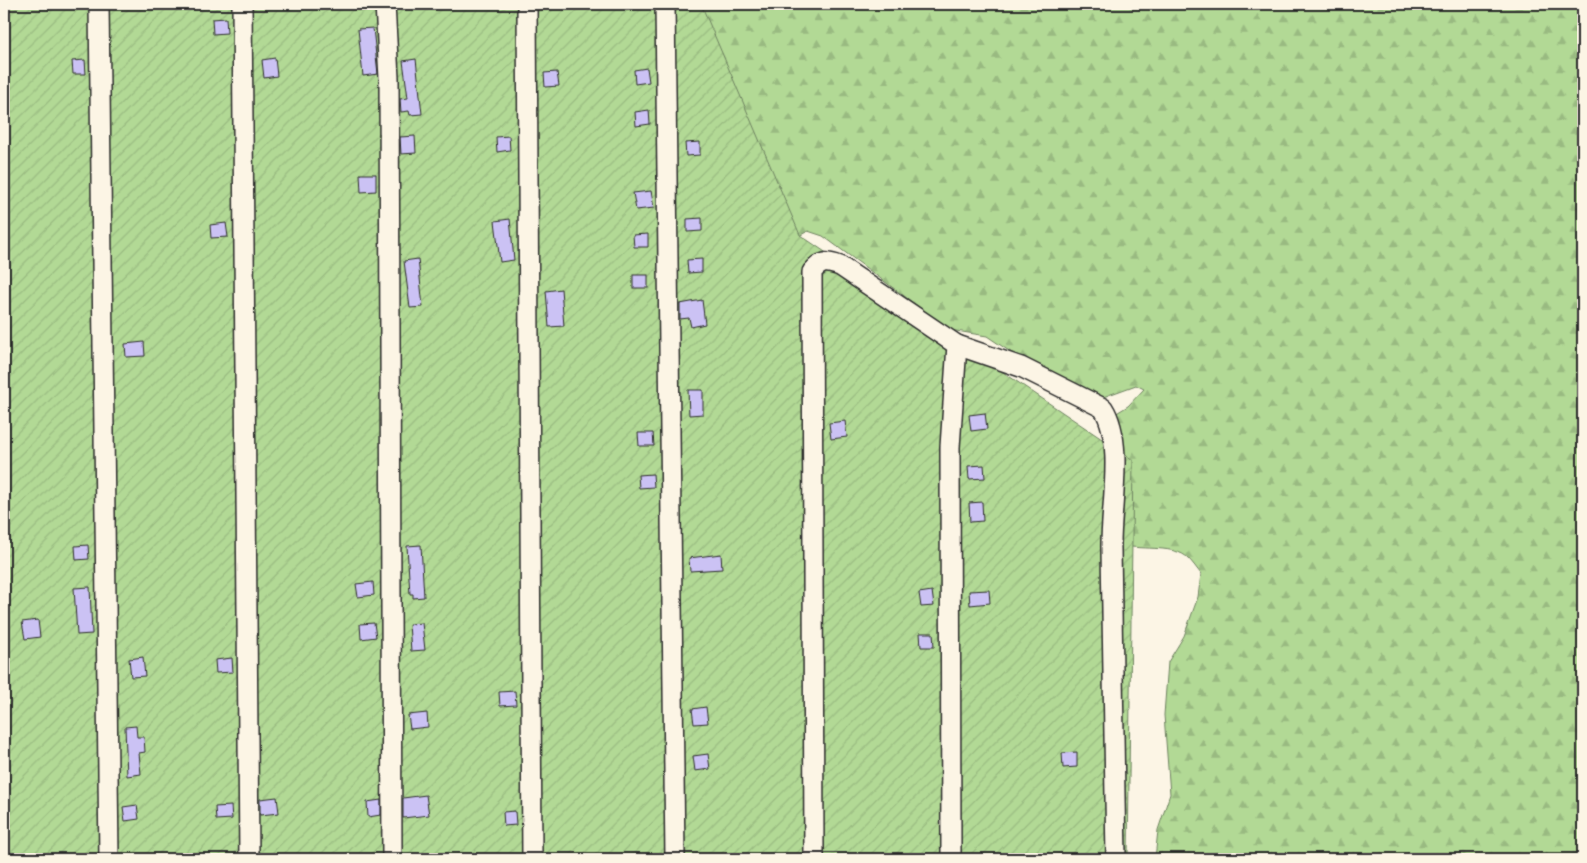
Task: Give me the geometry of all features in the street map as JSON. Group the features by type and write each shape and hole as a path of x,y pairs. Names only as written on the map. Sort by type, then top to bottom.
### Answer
{"lane":[{"path":"100,4 109,859"},
{"path":"242,4 249,859"},
{"path":"385,4 389,78 392,859"},
{"path":"528,4 532,859"},
{"path":"665,4 675,859"},
{"path":"814,859 812,272 818,264 827,262 840,266 957,345 1021,367 1103,408 1108,416 1113,440 1115,486 1111,546 1116,859"},
{"path":"951,859 950,447 957,345"}],"green space":[{"path":"4,4 701,4 800,235 1133,460 1128,859 4,859"},
{"path":"695,4 1583,4 1583,859 1155,859 1158,830 1170,794 1164,715 1168,662 1184,636 1198,597 1201,574 1188,558 1175,551 1126,546 1115,414 1128,406 1144,389 1136,385 1103,397 1018,357 987,336 950,330 823,236 808,231 788,242"}],"building":[{"path":"226,18 227,33 213,34 212,19"},
{"path":"373,28 378,74 363,76 358,29"},
{"path":"275,58 277,76 264,78 262,60"},
{"path":"416,59 422,114 410,115 409,111 401,112 400,99 408,98 403,61"},
{"path":"85,60 86,74 73,74 72,61"},
{"path":"647,68 649,82 635,84 634,70"},
{"path":"557,72 559,86 545,87 544,73"},
{"path":"649,110 650,124 636,126 635,112"},
{"path":"415,136 416,153 401,154 400,137"},
{"path":"509,136 510,150 497,152 496,137"},
{"path":"700,142 700,155 686,156 685,143"},
{"path":"360,174 376,174 376,191 361,192"},
{"path":"651,191 654,208 636,210 633,193"},
{"path":"702,218 702,231 687,232 687,219"},
{"path":"510,219 514,260 500,262 495,221"},
{"path":"226,223 228,237 211,238 210,225"},
{"path":"648,234 648,247 634,247 633,235"},
{"path":"418,259 423,307 410,308 404,261"},
{"path":"702,259 702,272 688,273 687,260"},
{"path":"633,275 648,275 648,288 633,288"},
{"path":"561,289 564,326 549,327 546,291"},
{"path":"702,300 705,324 691,327 689,318 680,319 680,304"},
{"path":"144,342 145,356 126,357 125,344"},
{"path":"688,390 703,390 703,414 689,415"},
{"path":"985,413 987,429 971,431 969,415"},
{"path":"845,421 847,437 831,439 829,423"},
{"path":"638,433 653,433 654,446 639,446"},
{"path":"984,465 985,478 969,479 968,466"},
{"path":"653,474 654,487 639,488 638,475"},
{"path":"982,502 983,521 970,522 969,503"},
{"path":"88,545 89,559 76,560 75,546"},
{"path":"421,545 424,597 413,598 413,594 410,594 407,546"},
{"path":"721,554 722,569 690,571 689,558"},
{"path":"373,582 374,595 358,597 356,584"},
{"path":"90,587 92,634 77,635 74,588"},
{"path":"989,590 990,603 970,605 969,591"},
{"path":"932,591 934,606 921,607 919,593"},
{"path":"38,620 40,637 25,639 22,622"},
{"path":"374,623 376,637 361,639 360,624"},
{"path":"422,623 425,650 411,651 409,624"},
{"path":"920,633 933,633 934,647 921,647"},
{"path":"143,657 145,676 131,677 129,659"},
{"path":"232,658 233,672 216,673 215,660"},
{"path":"515,691 516,705 500,706 499,692"},
{"path":"706,707 708,723 694,724 692,709"},
{"path":"427,713 428,727 410,729 408,715"},
{"path":"136,726 137,737 144,737 145,752 139,753 141,774 127,776 125,727"},
{"path":"1077,752 1077,767 1063,768 1062,753"},
{"path":"708,754 710,769 695,771 693,756"},
{"path":"426,795 429,815 403,818 403,798"},
{"path":"277,797 279,813 260,815 260,799"},
{"path":"381,800 381,815 368,817 367,802"},
{"path":"137,805 139,819 125,821 123,807"},
{"path":"231,806 232,819 216,820 215,807"},
{"path":"515,811 516,825 504,826 503,812"}]}
